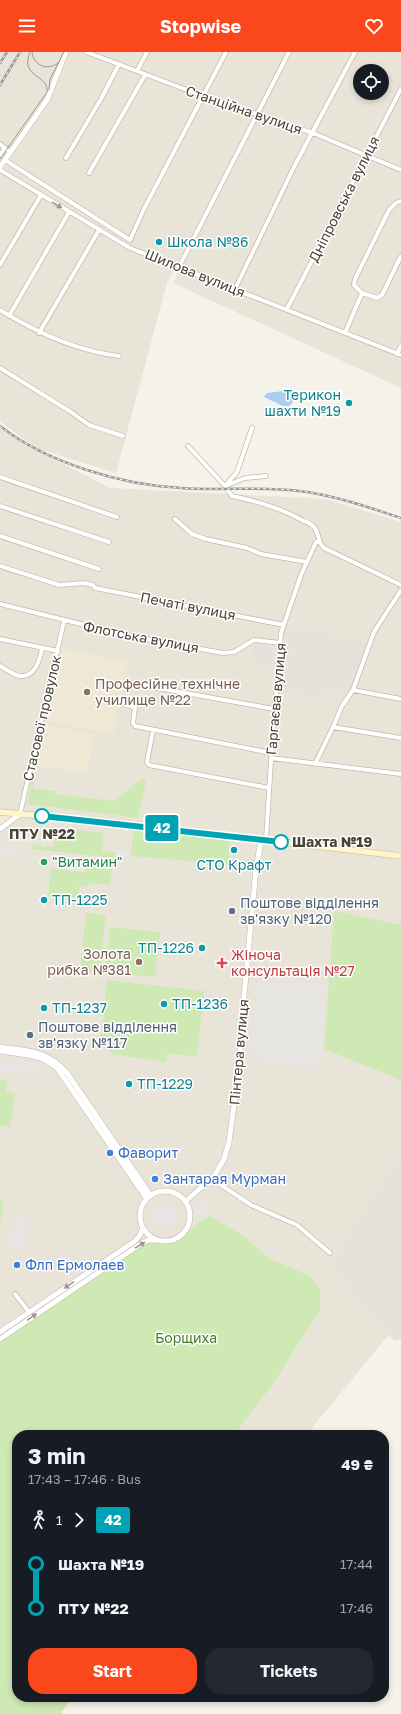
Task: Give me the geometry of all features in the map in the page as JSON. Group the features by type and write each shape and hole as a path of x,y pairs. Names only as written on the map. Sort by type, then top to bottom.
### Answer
{"main road":[{"path":"0,812 138,825 401,856"}],"street":[{"path":"0,168 49,96 66,52"},
{"name":"Станційна вулиця","path":"86,52 203,96 313,133 401,170"},
{"path":"137,71 147,52"},
{"path":"203,96 226,52"},
{"path":"178,267 258,115 289,52"},
{"path":"235,289 295,165 355,52"},
{"path":"66,158 101,99 119,64"},
{"path":"89,173 145,75"},
{"name":"Дніпровська вулиця","path":"287,309 401,89"},
{"name":"Шилова вулиця","path":"4,160 130,240 144,209 203,96"},
{"path":"0,144 10,152"},
{"path":"0,155 5,148"},
{"name":"Шилова вулиця","path":"0,168 41,195 130,248 287,309 399,355"},
{"path":"0,265 41,195"},
{"path":"401,201 396,203 389,210 355,279 354,285 362,293 377,298 382,295 401,256"},
{"path":"9,316 69,212"},
{"path":"39,333 99,230"},
{"path":"345,333 362,293"},
{"path":"0,310 39,333 57,340 102,354 119,356"},
{"path":"399,355 401,346"},
{"path":"0,368 71,412 89,425 123,436"},
{"path":"225,486 237,472 252,428"},
{"path":"188,446 225,486 232,496 262,502 281,509 312,525 317,532 319,542 324,548 401,585"},
{"path":"225,486 245,478 266,476"},
{"path":"0,477 117,517"},
{"path":"0,506 109,542"},
{"path":"175,519 192,534 206,540 247,548 261,554 307,562"},
{"path":"0,536 99,569"},
{"name":"Гаргаєва вулиця","path":"263,840 269,788 280,643 284,625 301,575 316,542 319,542"},
{"name":"Печаті вулиця","path":"0,566 59,585 78,583 93,585 95,588 284,625"},
{"path":"315,764 342,706 353,690 374,632 401,590"},
{"name":"Флотська вулиця","path":"0,604 129,636 227,654 237,651 254,640 280,643"},
{"name":"Стасової провулок","path":"20,814 64,621"},
{"path":"0,639 58,651"},
{"path":"0,666 14,675 25,676 33,671 37,666 42,648"},
{"path":"130,683 274,709"},
{"path":"353,690 401,699"},
{"path":"126,705 135,707 133,725 271,756 315,764 401,774"},
{"path":"333,727 401,738"},
{"path":"153,730 147,762 149,765 269,788"},
{"path":"0,829 20,814"},
{"name":"Пінтера вулиця","path":"186,1201 215,1174 224,1159 229,1142 239,1068 256,869 263,840"},
{"path":"0,1047 32,1051 58,1063 67,1073 79,1094 149,1197"},
{"path":"0,1051 35,1056 53,1065 79,1094"},
{"path":"215,1174 221,1185 251,1205 297,1225 330,1253"},
{"path":"1,1335 142,1243 149,1240 158,1240 174,1239 186,1230 190,1220 190,1214 186,1201 176,1194 168,1191 160,1192 149,1197 143,1204 140,1214 143,1228 158,1240"},
{"path":"1,1335 29,1312 135,1240 140,1235 143,1228"},
{"path":"15,1294 29,1312"}],"shaded area":[{"path":"0,52 288,52 167,283 116,473 35,448 0,421"},
{"path":"292,52 401,52 401,388 173,283"},
{"path":"0,429 110,488 325,499 401,522 401,1320 310,1430 12,1430 12,1482 0,1595"},
{"path":"291,625 370,644 350,692 312,695 280,692 283,654"},
{"path":"253,644 275,648 272,665 250,661"},
{"name":"Професійне технічне училище №22","path":"61,648 128,662 113,735 47,722"},
{"path":"46,724 93,734 87,773 37,766"},
{"path":"0,816 15,817 0,829"},
{"path":"0,848 19,850 18,857 0,854"},
{"path":"115,852 131,853 132,860 115,858"},
{"path":"52,856 86,860 84,872 51,868"},
{"path":"121,868 125,869 121,912 117,912"},
{"path":"258,980 327,985 320,1070 249,1060"},
{"path":"0,1059 40,1063 39,1075 0,1071"},
{"path":"401,1154 401,1339 394,1341 330,1264"},
{"path":"197,1194 207,1203 210,1212 193,1223 194,1201"},
{"path":"165,1203 174,1207 178,1216 174,1225 165,1229 156,1225 152,1216 156,1207"},
{"path":"13,1215 31,1218 26,1249 8,1247"}],"green space":[{"path":"31,778 34,781 33,789 55,791 55,794 114,801 143,778 146,781 138,818 28,804"},
{"path":"48,828 67,831 68,829 103,833 102,851 115,852 115,858 32,849 33,845 54,847 55,837 47,836"},
{"path":"133,830 230,840 228,864 131,856"},
{"path":"86,860 113,863 110,885 88,883 87,887 79,886 78,901 48,897 51,868 84,872"},
{"path":"334,911 401,925 401,1080 324,1049"},
{"path":"86,913 106,915 100,973 80,971"},
{"path":"110,927 160,932 155,977 105,972"},
{"path":"107,980 204,991 197,1057 167,1053 166,1062 112,1054 101,1041"},
{"path":"0,1080 8,1081 6,1091 15,1093 10,1127 0,1125"},
{"path":"0,1200 4,1201 0,1228"},
{"name":"Борщиха","path":"210,1216 241,1234 269,1258 312,1277 320,1290 320,1310 272,1385 238,1430 12,1430 12,1702 68,1702 61,1714 0,1714 0,1342 143,1245 150,1242 166,1243 178,1241 194,1226"}],"water":[{"path":"292,390 294,399 289,406 283,406 264,397 267,393"}],"tram line":[{"path":"0,159 47,92 44,82 28,67 30,52"},
{"path":"32,52 35,61 42,66 50,67 58,63"},
{"path":"49,90 50,79 64,52"}],"railway":[{"path":"0,63 7,52"},
{"path":"0,85 20,52"},
{"path":"0,426 40,451 86,470 110,477 158,486 181,488 270,489 299,491 338,498 401,518"}],"bus line":[{"name":"42","path":"42,816 138,825 281,842"}],"place":[{"name":"Школа №86","path":"159,242"},
{"name":"Терикон шахти №19","path":"349,403"},
{"name":"Професійне технічне училище №22","path":"87,692"},
{"name":"ПТУ №22","path":"42,816"},
{"name":"Шахта №19","path":"281,842"},
{"name":"СТО Крафт","path":"234,850"},
{"name":"\"Витамин\"","path":"44,862"},
{"name":"ТП-1225","path":"44,900"},
{"name":"Поштове відділення зв'язку №120","path":"232,911"},
{"name":"ТП-1226","path":"202,948"},
{"name":"Золота рибка №381","path":"139,962"},
{"name":"Жіноча консультація №27","path":"222,963"},
{"name":"ТП-1236","path":"164,1004"},
{"name":"ТП-1237","path":"44,1008"},
{"name":"Поштове відділення зв'язку №117","path":"30,1035"},
{"name":"ТП-1229","path":"129,1084"},
{"name":"Фаворит","path":"110,1153"},
{"name":"Зантарая Мурман","path":"155,1179"},
{"name":"Флп Ермолаев","path":"17,1265"}]}
